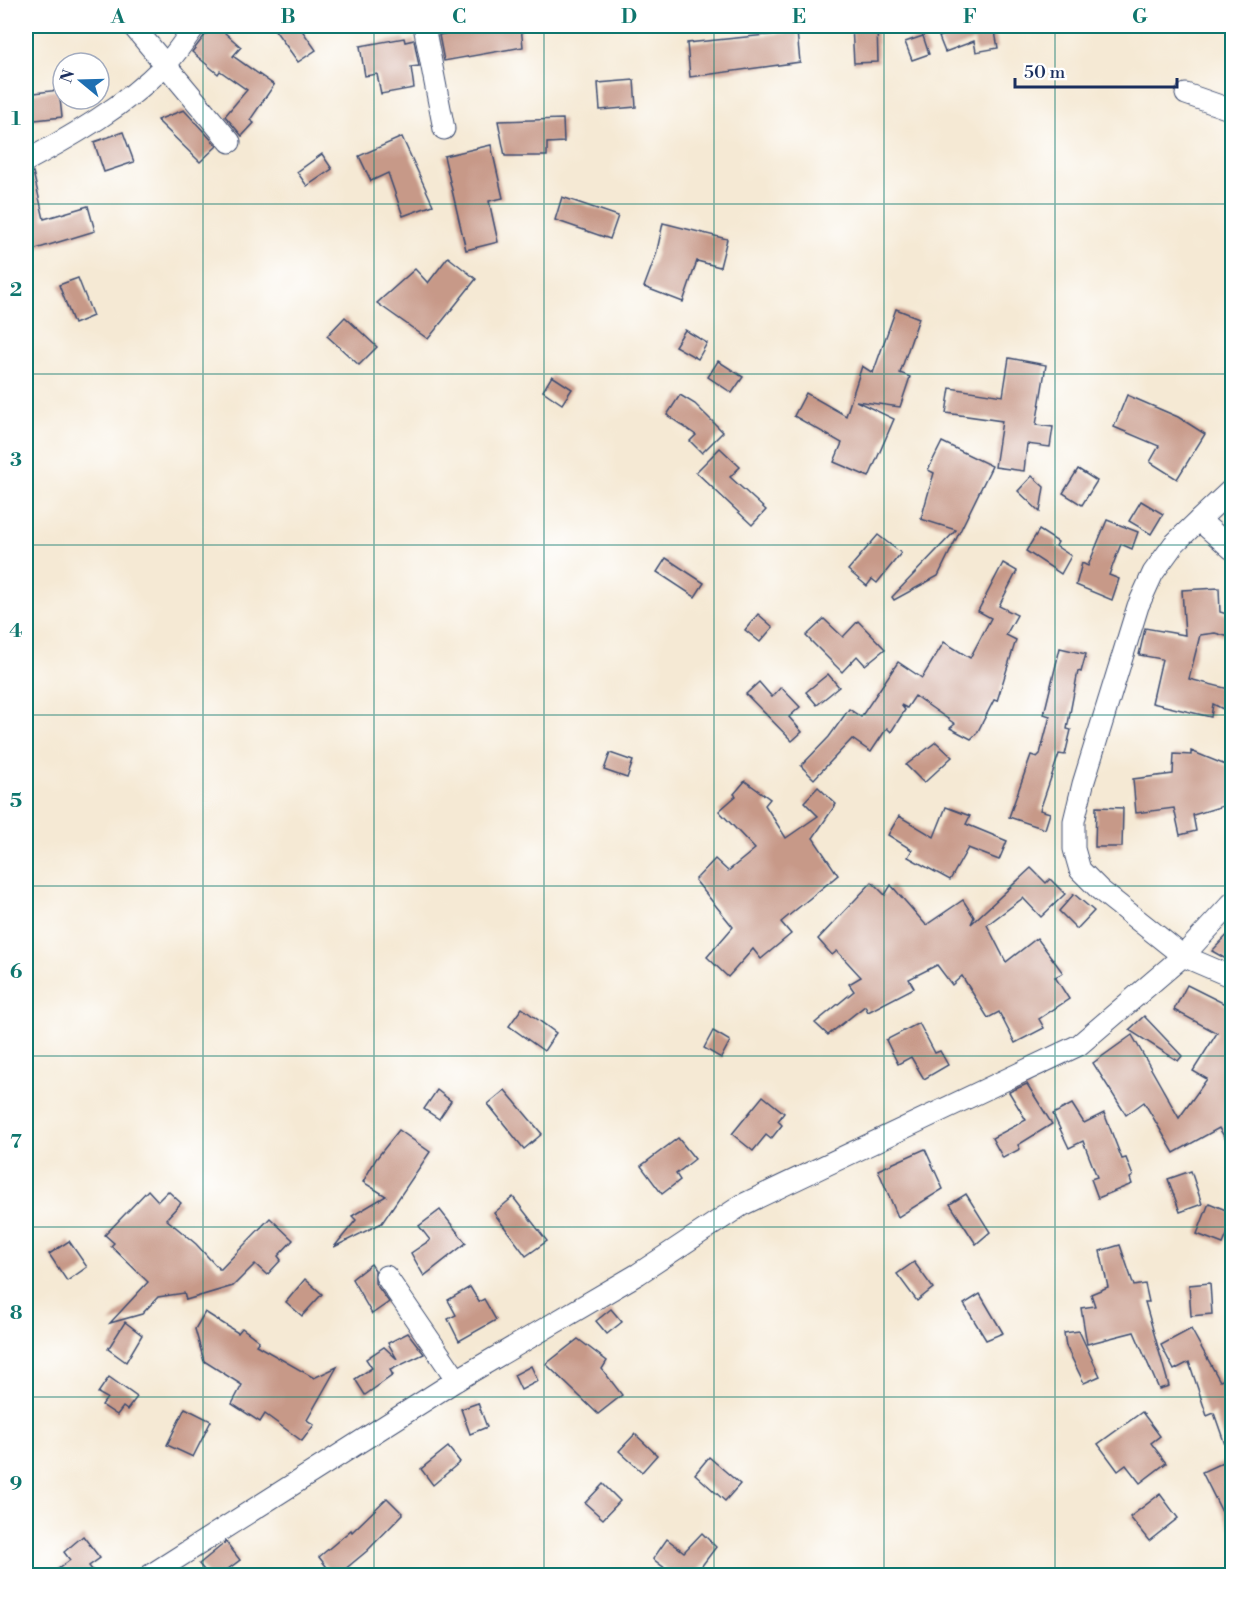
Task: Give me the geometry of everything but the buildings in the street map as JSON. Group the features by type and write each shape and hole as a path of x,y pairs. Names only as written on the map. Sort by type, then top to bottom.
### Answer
{"street":[{"path":"133,26 230,142"},
{"path":"26,161 104,115 165,66 195,26"},
{"path":"424,26 444,129"},
{"path":"1186,94 1233,110"},
{"path":"1233,489 1174,544 1153,573 1138,606 1083,784 1074,821 1074,849 1080,870 1100,890 1184,956 1233,977"},
{"path":"1199,520 1233,549"},
{"path":"149,1575 457,1380 639,1274 742,1205 1079,1045 1184,956 1233,903"},
{"path":"386,1276 457,1380"}]}
